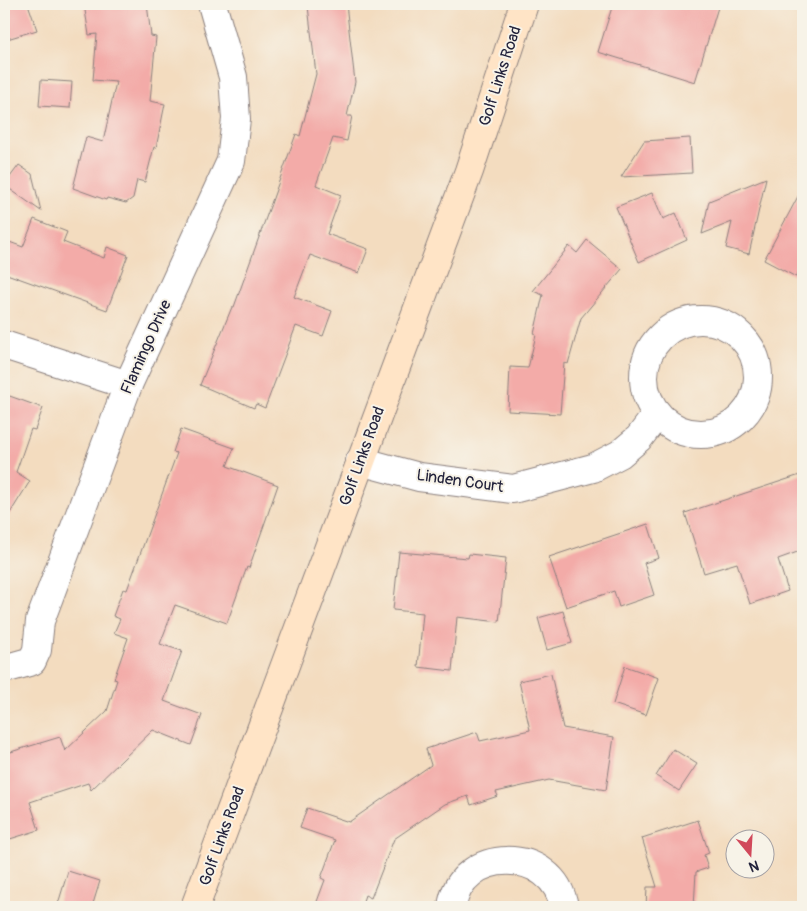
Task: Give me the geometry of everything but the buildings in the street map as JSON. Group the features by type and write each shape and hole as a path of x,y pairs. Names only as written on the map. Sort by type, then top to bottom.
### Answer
{"main road":[{"name":"Golf Links Road","path":"195,907 469,171 524,4"}],"street":[{"name":"Flamingo Drive","path":"4,669 32,661 37,650 40,621 128,385 231,161 236,120 233,77 212,4"},
{"path":"701,320 719,322 736,332 749,346 757,363 758,382 754,400 743,416 727,428 709,433 690,433 672,426 657,414 648,398 644,380 646,361 654,345 666,331 683,323 701,320"},
{"path":"4,346 128,385"},
{"name":"Linden Court","path":"360,461 419,477 513,489 593,468 620,454 639,438 657,414"},
{"path":"452,907 459,887 471,873 487,864 506,860 524,862 541,870 554,882 563,899 564,907"}]}
